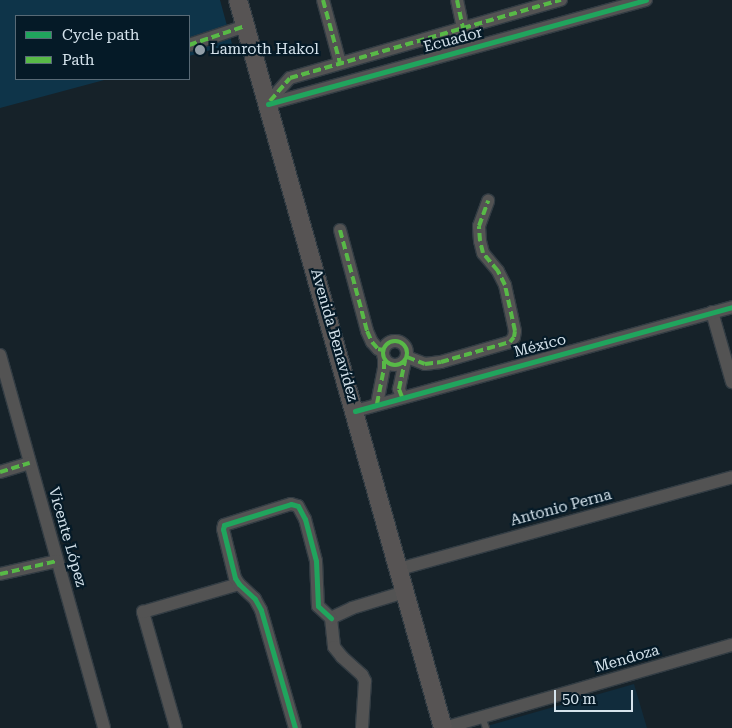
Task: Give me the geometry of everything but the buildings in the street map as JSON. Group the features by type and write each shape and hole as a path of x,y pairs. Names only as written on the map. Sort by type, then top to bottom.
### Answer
{"main road":[{"name":"Avenida Benavídez","path":"238,0 444,728"}],"street":[{"path":"323,0 340,63"},
{"path":"456,0 464,28"},
{"path":"268,104 290,78 561,0"},
{"name":"Ecuador","path":"268,104 646,0"},
{"path":"190,45 245,26"},
{"path":"340,230 367,331 372,342 393,366 406,359 425,364 441,362 510,342 514,337 515,331 505,286 498,271 483,253 480,241 479,226 488,200"},
{"name":"México","path":"355,411 732,307"},
{"path":"712,312 732,382"},
{"path":"377,404 384,369 383,354 387,343 398,341 407,349 399,389 402,397"},
{"name":"Vicente López","path":"0,355 104,728"},
{"path":"0,472 30,463"},
{"name":"Antonio Perna","path":"399,569 732,477"},
{"path":"295,728 261,610 255,599 235,578 224,536 224,525 295,505 301,510 312,542 318,573 318,606 331,618 334,647 342,657 362,674 365,682 362,728"},
{"path":"0,574 57,561"},
{"path":"176,728 143,612 239,584"},
{"path":"331,618 352,608 405,592"},
{"name":"Mendoza","path":"444,728 484,723 732,646"}],"shaded area":[{"name":"Lamroth Hakol","path":"0,0 220,0 232,44 190,56 190,15 15,15 15,80 104,80 0,108"},
{"path":"634,684 647,728 480,728"}],"marked path":[{"path":"323,0 340,63"},
{"path":"457,0 463,28"},
{"path":"270,101 290,78 561,0"},
{"path":"190,45 245,26"},
{"path":"407,357 425,364 441,362 510,342 514,337 515,331 505,285 498,271 483,253 480,241 479,226 488,201"},
{"path":"340,230 367,331 372,342 378,349 383,350"},
{"path":"395,341 404,344 407,353 404,362 395,365 386,362 383,353 386,344 395,341"},
{"path":"377,404 384,369 384,358"},
{"path":"402,397 399,389 405,361"},
{"path":"0,472 30,463"},
{"path":"0,574 57,561"}],"cycle path":[{"path":"268,104 646,0"},
{"path":"355,411 732,307"},
{"path":"295,728 261,610 255,599 235,578 223,529 224,525 291,504 298,506 305,519 316,561 318,606 331,618"}],"place":[{"name":"Lamroth Hakol","path":"200,50"}]}
